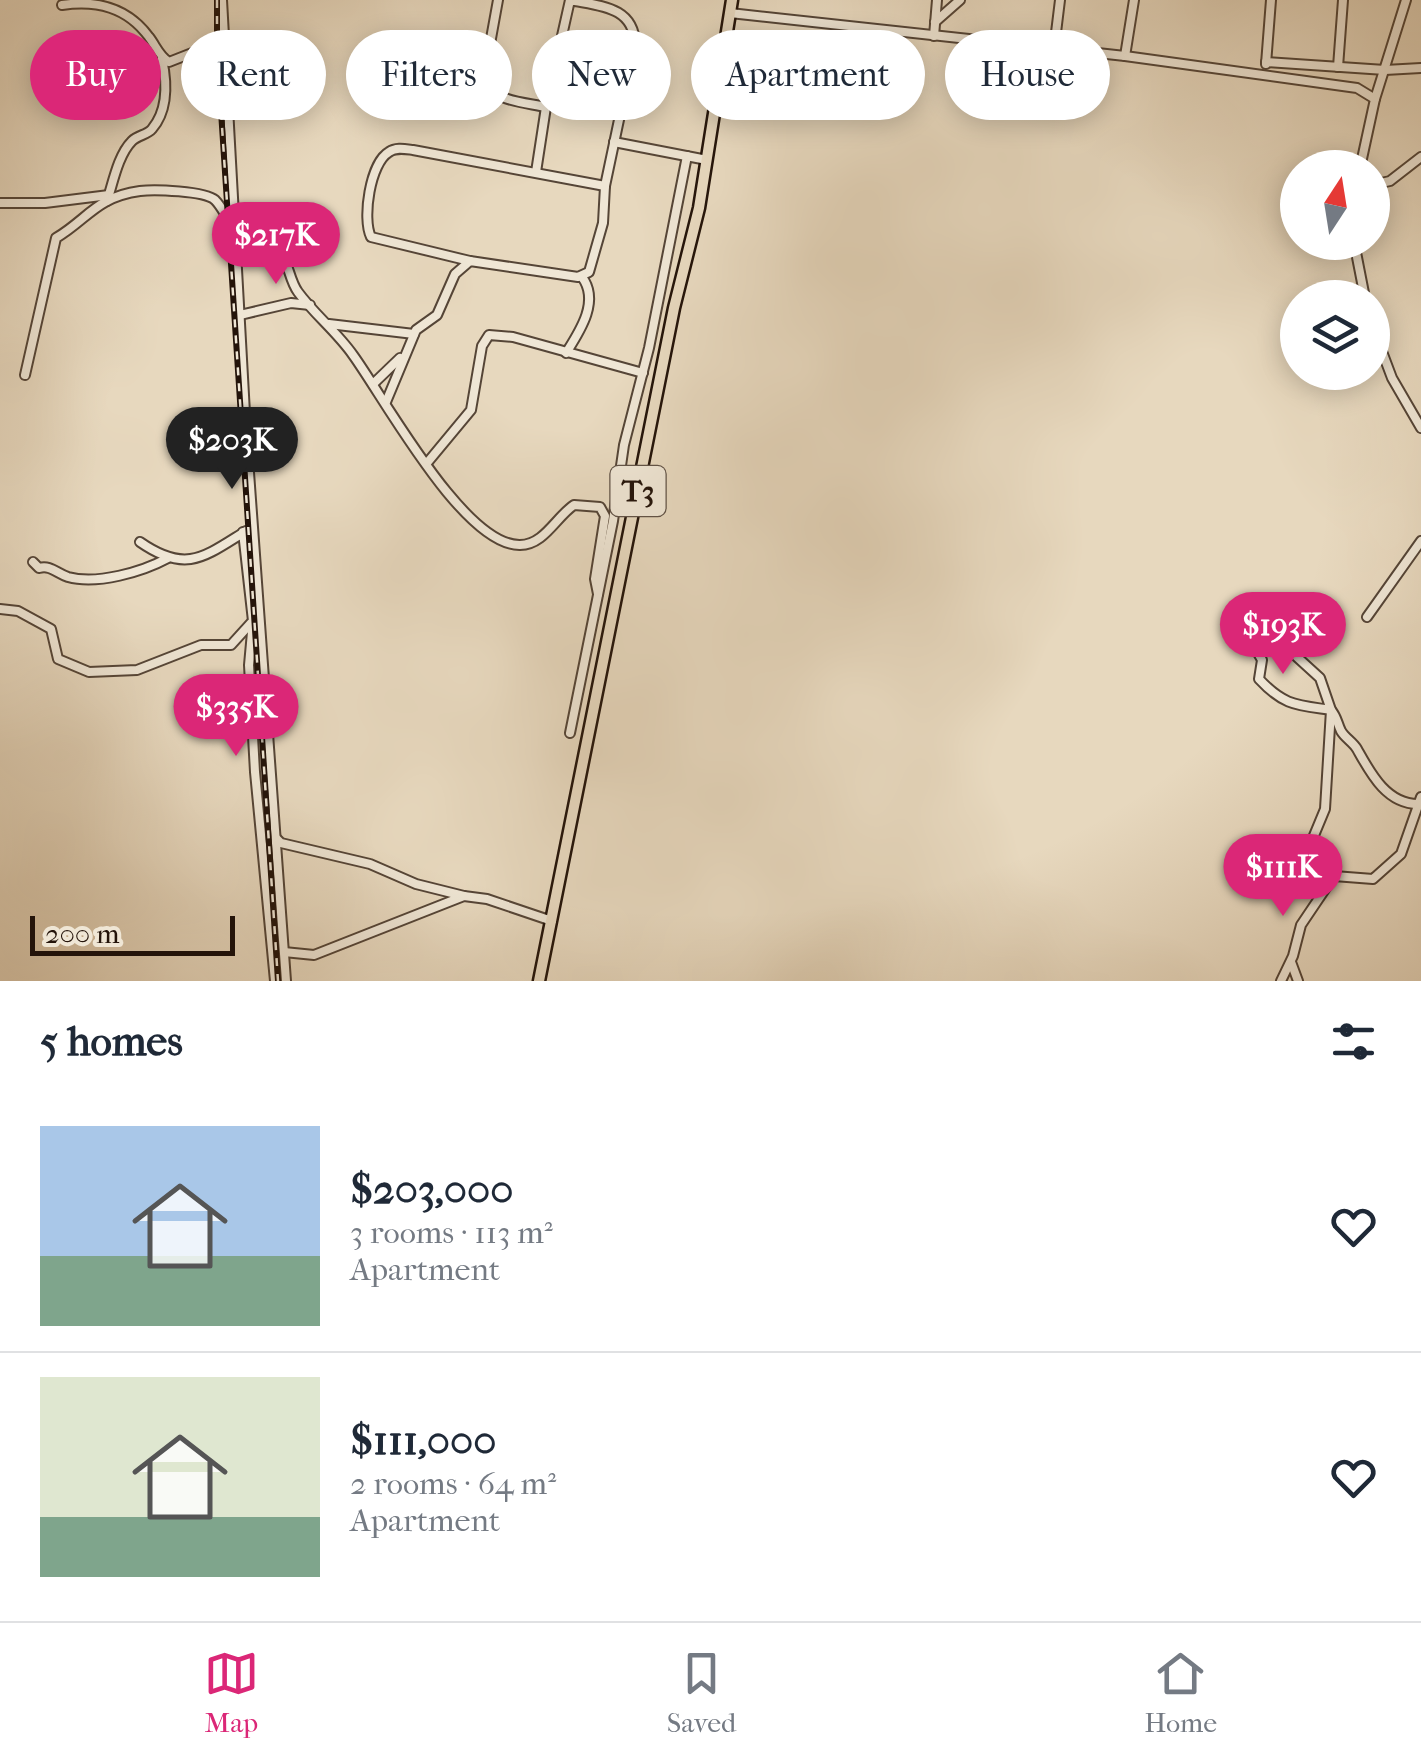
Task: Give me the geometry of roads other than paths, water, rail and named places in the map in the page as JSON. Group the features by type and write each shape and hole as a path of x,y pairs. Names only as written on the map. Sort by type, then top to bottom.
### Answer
{"highway":[{"name":"T3","path":"540,981 707,160 732,0"}],"street":[{"path":"222,0 223,30"},
{"path":"498,0 484,77 486,85 496,96 532,105"},
{"path":"563,30 570,0 619,11 632,30"},
{"path":"934,36 937,0"},
{"path":"935,22 960,0"},
{"path":"1056,30 1060,0"},
{"path":"1125,56 1134,0"},
{"path":"1266,74 1271,0"},
{"path":"1338,67 1343,0"},
{"path":"1364,150 1406,0"},
{"path":"25,375 54,240 108,198 132,140 151,131 167,92 162,58 146,32 112,5 85,1 62,6"},
{"path":"730,13 945,37"},
{"path":"1110,55 1358,88 1375,100"},
{"path":"162,58 176,62"},
{"path":"166,80 181,59"},
{"path":"1266,62 1385,70 1421,68"},
{"path":"228,120 286,981"},
{"path":"536,172 544,120"},
{"path":"582,277 591,267 603,222 605,186 619,120"},
{"path":"614,142 707,160"},
{"path":"566,353 578,335 590,303 588,285 582,277 470,261 372,236 367,206 383,157 396,149 605,186"},
{"path":"570,733 624,446 688,156"},
{"path":"1390,181 1421,158"},
{"path":"0,203 108,198 146,190 213,198 235,228 278,250 296,289 329,324 473,523 516,545 537,540 574,505 600,507 605,516 595,579 598,594"},
{"path":"386,402 414,334 437,316 455,274 470,261"},
{"path":"240,315 291,303 310,305"},
{"path":"329,324 414,334"},
{"path":"426,463 471,410 486,336 513,337 643,373"},
{"path":"373,384 403,355"},
{"path":"1390,373 1421,428"},
{"path":"140,542 168,558 197,559 254,526"},
{"path":"244,532 253,621 249,665 275,981"},
{"path":"1367,617 1421,540"},
{"path":"33,562 39,568 49,566 70,577 90,578 136,574 168,558"},
{"path":"0,609 22,613 51,630 58,659 89,672 137,670 201,645 227,646 240,639 253,621"},
{"path":"1250,640 1262,660 1259,679 1282,701 1332,710"},
{"path":"1268,849 1334,876 1367,881 1395,862 1406,846 1420,800 1403,802 1374,780 1342,731 1320,678 1286,647"},
{"path":"1303,862 1325,809 1332,710"},
{"path":"276,838 281,843 370,864 416,884 487,899 552,921"},
{"path":"1280,981 1301,925 1334,876"},
{"path":"284,952 314,955 464,896"},
{"path":"1290,962 1298,981"}],"railway":[{"path":"217,0 217,50 278,981"}]}
